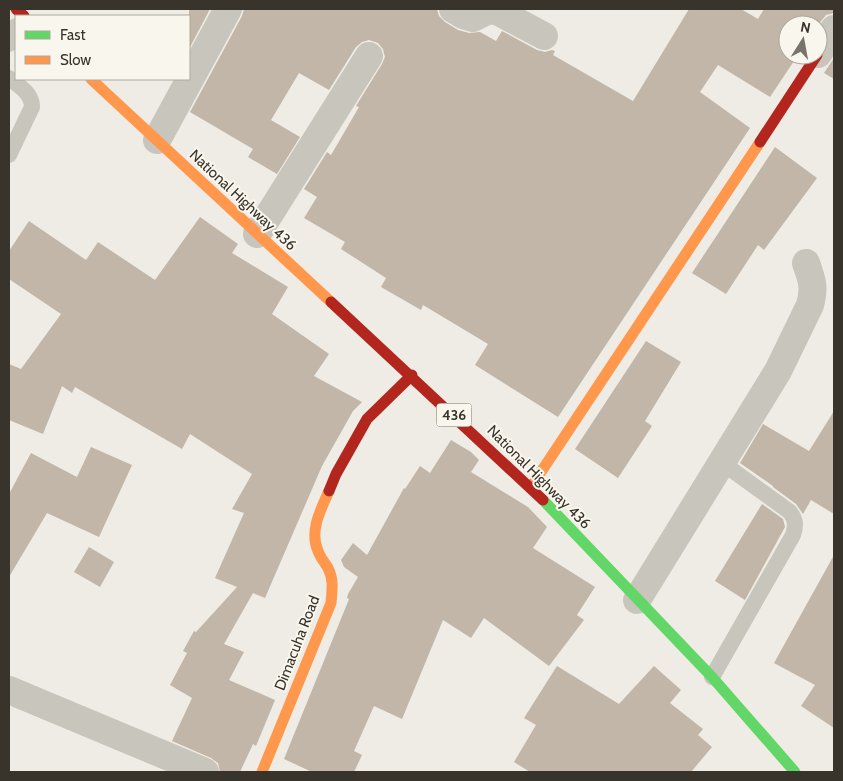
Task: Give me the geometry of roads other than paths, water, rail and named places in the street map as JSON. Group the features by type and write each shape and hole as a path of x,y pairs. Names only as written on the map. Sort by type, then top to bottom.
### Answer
{"main road":[{"path":"531,487 811,65"},
{"name":"National Highway 436","path":"92,80 531,487 712,677 794,772"},
{"name":"Dimacuha Road","path":"262,772 331,603 333,581 317,550 315,536 316,521 336,474 367,419 412,375"}],"street":[{"path":"190,79 228,9"},
{"path":"453,9 463,16 473,18 495,10 544,36"},
{"path":"257,234 369,56"},
{"path":"157,140 190,80"},
{"path":"637,600 778,371 810,305 813,284 806,263"},
{"path":"9,690 205,772"}],"lane":[{"path":"9,44 15,27"},
{"path":"9,78 29,95 32,100 29,116 9,156"},
{"path":"712,677 793,535 795,527 794,518 790,512 721,462"}]}
